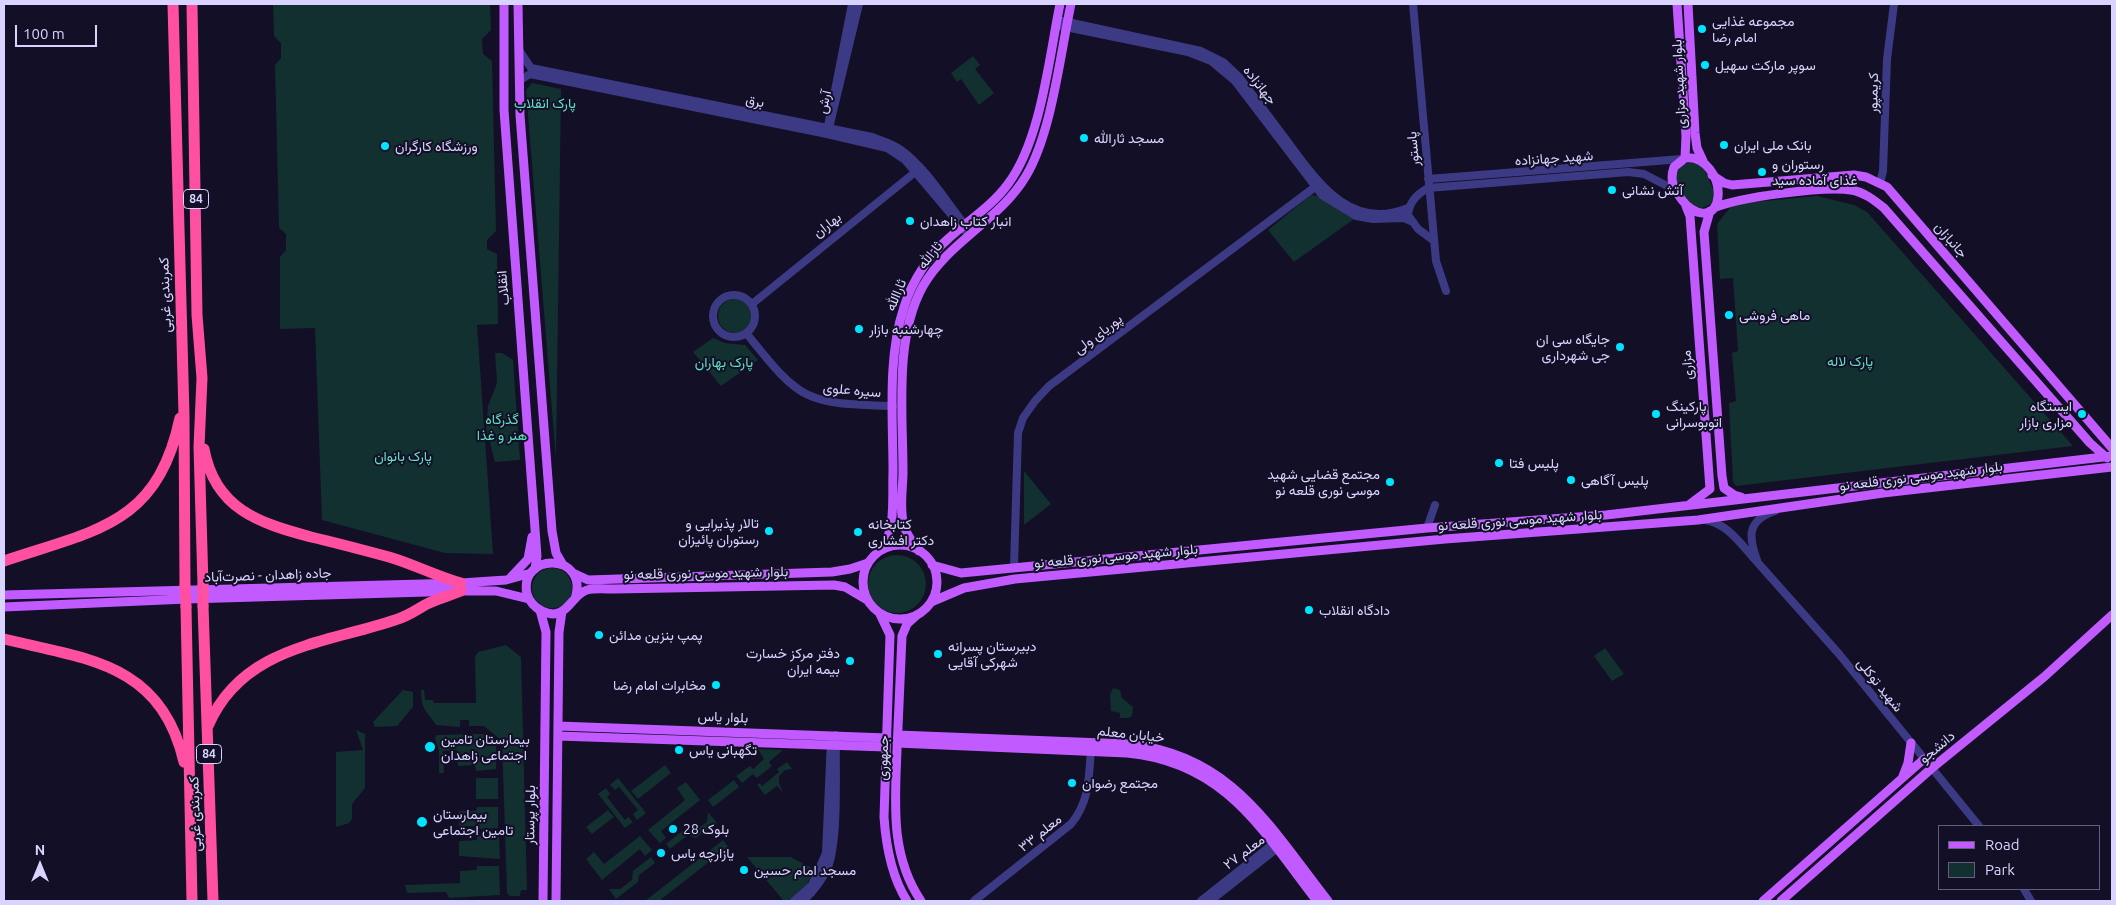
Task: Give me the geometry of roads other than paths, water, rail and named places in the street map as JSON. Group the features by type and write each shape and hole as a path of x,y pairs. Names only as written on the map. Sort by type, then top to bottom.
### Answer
{"highway":[{"name":"کمربندی غربی","path":"172,4 183,402 192,901"},
{"name":"84","path":"192,4 197,315 202,378 200,426"},
{"path":"4,561 107,525 130,511 149,493 163,473 173,449 183,402"},
{"name":"کمربندی غربی","path":"200,426 203,606 213,901"},
{"path":"200,426 206,458 216,485 229,500 247,514 280,528 406,562 461,587"},
{"path":"208,726 213,715 229,692 262,663 288,651 406,616 461,587"},
{"path":"4,639 97,661 118,670 137,682 168,717 180,743 190,786"}],"main road":[{"name":"انقلاب","path":"504,4 504,110 537,556 533,571"},
{"path":"518,4 519,81 529,246 552,531 556,553 563,565 573,573 578,586 575,599 570,606 562,611 551,613 540,610 529,599 527,585 533,571 546,563 563,565"},
{"name":"ثاراالله","path":"882,550 892,523 894,356 904,306 915,281 932,257 963,226 995,200 1007,186 1028,150 1035,128 1060,4"},
{"name":"ثارالله","path":"919,551 903,524 904,356 913,309 923,286 939,263 969,234 1002,207 1015,192 1037,153 1044,131 1071,4"},
{"name":"بلوار شهید مزاری","path":"1678,4 1686,136 1684,158"},
{"name":"بلوار شهید مزاری","path":"1688,4 1696,140 1703,161"},
{"path":"1724,488 1704,232 1712,209 1718,195 1712,175 1703,161 1697,158 1684,158 1674,167 1672,173 1675,190 1686,206 1699,214 1712,209 1736,200 1833,190 1851,190 1873,199 1884,208 2090,443 2110,459"},
{"name":"جانبازان","path":"1712,175 1724,183 1732,185 1854,175 1888,187 2112,448"},
{"name":"مزاری","path":"1686,206 1690,216 1710,489"},
{"path":"513,246 529,246"},
{"path":"893,406 903,406"},
{"path":"2103,437 2112,441"},
{"path":"2083,460 2090,443"},
{"name":"بلوار شهید موسی نوری قلعه نو","path":"932,565 961,573 1426,528 1561,519 1682,507 1881,481 2083,460 2110,459"},
{"name":"بلوار شهید موسی نوری قلعه نو","path":"931,602 964,588 1015,579 1445,539 1698,520 1883,493 2112,467"},
{"path":"1881,481 1883,493"},
{"path":"1682,507 1695,501 1710,489 1718,491 1724,488"},
{"path":"1724,488 1734,495 1749,498"},
{"path":"506,580 520,570 528,559 534,514"},
{"path":"901,546 919,551 932,565 937,584 931,602 917,615 898,619 880,614 867,600 862,581 868,563 882,550 901,546"},
{"name":"بلوار شهید موسی نوری قلعه نو","path":"573,573 588,580 822,572 850,570 868,563"},
{"name":"جاده زاهدان - نصرت‌آباد","path":"4,608 461,587 506,580 533,571"},
{"path":"961,573 960,580 964,588"},
{"name":"بلوار شهید موسی نوری قلعه نو","path":"575,599 587,590 834,585 845,587 867,600"},
{"name":"جاده زاهدان - نصرت‌آباد","path":"4,595 461,587 496,591 529,599"},
{"name":"بلوار پرستار","path":"540,610 546,632 542,901"},
{"name":"بلوار پرستار","path":"556,901 559,632 562,611"},
{"name":"جمهوری","path":"880,614 890,635 886,742 886,837 895,876 908,901"},
{"name":"جمهوری","path":"917,615 907,624 902,636 896,835 905,873 921,901"},
{"name":"دانشجو","path":"1781,901 1932,768 2044,677 2112,615"},
{"path":"546,632 559,632"},
{"name":"بلوار یاس","path":"558,726 886,742"},
{"path":"572,736 568,730 573,726"},
{"name":"بلوار یاس","path":"558,736 793,738"},
{"name":"خیابان معلم","path":"898,739 1091,747 1152,747 1195,761 1233,786 1248,801 1317,901"},
{"path":"1900,781 1908,764 1912,743"},
{"name":"دانشجو","path":"1763,901 1924,759"},
{"name":"خیابان معلم","path":"1277,845 1328,901"},
{"path":"543,879 557,879"}],"street":[{"name":"پاستور","path":"1413,4 1433,240 1436,261 1446,290"},
{"name":"کریمپور","path":"1880,183 1883,171 1886,59 1894,4"},
{"name":"آرش","path":"828,130 855,5"},
{"name":"جهانزاده","path":"1056,23 1201,50 1223,62 1239,77 1317,186 1331,202 1356,216 1373,219 1404,218 1413,222"},
{"name":"برق","path":"518,46 526,64 531,68 566,79"},
{"name":"برق","path":"519,81 530,74 566,79 828,130 887,148 918,170 969,234"},
{"name":"شهید جهانزاده","path":"1428,188 1592,171 1684,158"},
{"name":"بهاران","path":"752,304 918,170"},
{"name":"شهید جهانزاده","path":"1428,179 1592,171 1637,173 1650,177 1675,190"},
{"name":"جهانزاده","path":"1317,186 1347,206 1359,210 1378,214 1408,208"},
{"name":"پوریای ولی","path":"1014,567 1016,448 1023,418 1035,401 1049,386 1317,186"},
{"path":"1428,188 1419,193 1408,208 1408,215 1418,229 1433,240"},
{"path":"734,295 747,299 752,304 756,316 754,323 746,334 734,338 721,333 714,322 714,309 722,299 734,295"},
{"name":"سیره علوی","path":"746,334 778,373 790,385 807,396 833,404 893,406"},
{"path":"1426,528 1435,505"},
{"path":"1758,564 1751,543 1750,532 1758,521 1767,514 1782,509"},
{"name":"شهید توکلی","path":"1698,520 1720,524 1758,564 1839,654 1978,825"},
{"path":"794,901 812,886 823,865 826,853 834,740"},
{"path":"803,901 816,889 825,872 831,854 834,740"},
{"name":"معلم ۳۳","path":"974,901 1071,824 1080,814 1089,786 1091,747"},
{"name":"معلم ۲۷","path":"1210,901 1277,845"},
{"name":"معلم ۲۷","path":"1201,901 1277,845"},
{"path":"2025,890 2031,901"}],"place":[{"name":"مجموعه غذایی امام رضا","path":"1702,29"},
{"name":"سوپر مارکت سهیل","path":"1705,65"},
{"name":"مسجد ثارالله","path":"1084,138"},
{"name":"بانک ملی ایران","path":"1724,145"},
{"name":"ورزشگاه کارگران","path":"385,146"},
{"name":"رستوران و غذای آماده سید","path":"1762,172"},
{"name":"آتش نشانی","path":"1612,190"},
{"name":"انبار کتاب زاهدان","path":"910,221"},
{"name":"ماهی فروشی","path":"1729,315"},
{"name":"چهارشنبه بازار","path":"859,329"},
{"name":"جایگاه سی ان جی شهرداری","path":"1620,347"},
{"name":"پارکینگ اتوبوسرانی","path":"1656,414"},
{"name":"ایستگاه مزاری بازار","path":"2082,414"},
{"name":"پلیس فتا","path":"1499,463"},
{"name":"پلیس آگاهی","path":"1571,480"},
{"name":"مجتمع قضایی شهید موسی نوری قلعه نو","path":"1390,482"},
{"name":"تالار پذیرایی و رستوران پائیزان","path":"769,531"},
{"name":"کتابخانه دکتر افشاری","path":"858,532"},
{"name":"دادگاه انقلاب","path":"1309,610"},
{"name":"پمپ بنزین مدائن","path":"599,635"},
{"name":"دبیرستان پسرانه شهرکی آقایی","path":"938,654"},
{"name":"دفتر مرکز خسارت بیمه ایران","path":"850,661"},
{"name":"مخابرات امام رضا","path":"716,685"},
{"name":"بیمارستان تامین اجتماعی زاهدان","path":"430,747"},
{"name":"تگهبانی یاس","path":"679,750"},
{"name":"مجتمع رضوان","path":"1072,783"},
{"name":"بیمارستان تامین اجتماعی","path":"422,822"},
{"name":"بلوک 28","path":"673,829"},
{"name":"یازارچه یاس","path":"661,853"},
{"name":"مسجد امام حسین","path":"744,870"}],"park label":[{"name":"پارک انقلاب","path":"545,103"},
{"name":"پارک لاله","path":"1850,361"},
{"name":"پارک بهاران","path":"724,362"},
{"name":"گذرگاه هنر و غذا","path":"502,428"},
{"name":"پارک بانوان","path":"403,456"}]}
